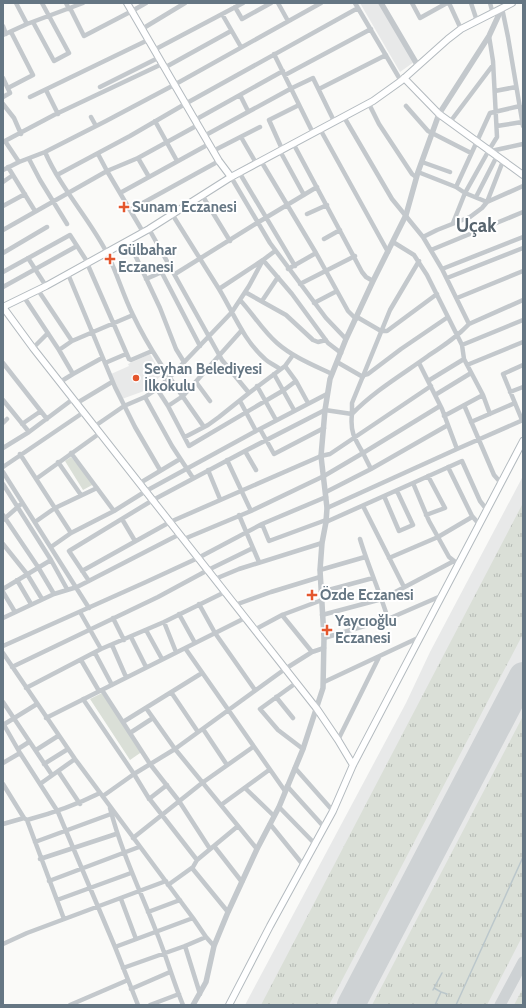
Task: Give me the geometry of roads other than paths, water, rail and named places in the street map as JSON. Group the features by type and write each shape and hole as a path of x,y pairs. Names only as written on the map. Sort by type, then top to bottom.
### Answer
{"main road":[{"path":"127,3 204,136 231,177"},
{"path":"352,764 317,709 33,348 3,307 107,253 239,172 369,104 382,96 461,29 512,3"},
{"path":"402,79 439,114 523,175"},
{"path":"229,1005 270,926 316,845 333,811 352,764 420,637 456,562 487,510 523,441"}],"street":[{"path":"16,3 27,24"},
{"path":"33,22 54,61 69,53 42,3"},
{"path":"66,3 84,36 146,3"},
{"path":"7,34 27,24 83,3"},
{"path":"142,29 185,3"},
{"path":"154,50 243,3"},
{"path":"278,3 288,21"},
{"path":"3,170 18,162 45,152 96,126 174,85 321,3"},
{"path":"381,3 418,66"},
{"path":"412,3 420,18 448,3 461,29"},
{"path":"471,3 477,21"},
{"path":"490,3 493,14"},
{"path":"235,7 242,19 268,4"},
{"path":"57,175 98,154 274,54 356,5 402,79"},
{"path":"193,1005 206,982 214,946 228,912 279,806 303,749 317,709 324,682 324,638 320,570 327,508 321,456 327,394 332,374 346,339 373,281 406,216 417,175 439,114 489,36 502,8"},
{"path":"497,126 523,124 502,8"},
{"path":"222,14 241,47"},
{"path":"3,26 33,75 8,88"},
{"path":"3,230 107,171 138,158 240,95 371,30"},
{"path":"18,162 4,141 21,134 58,114 163,66 231,31"},
{"path":"453,224 465,193 497,137 493,65 489,36"},
{"path":"30,97 148,40"},
{"path":"274,54 313,133"},
{"path":"319,89 386,55"},
{"path":"100,87 158,58"},
{"path":"450,122 493,65"},
{"path":"3,78 10,93 3,97"},
{"path":"204,136 248,111 313,78 334,122"},
{"path":"494,91 516,87"},
{"path":"46,90 58,114"},
{"path":"240,95 248,111"},
{"path":"3,104 14,118 21,134"},
{"path":"369,104 379,124 412,174 456,186 465,193 487,202 523,186"},
{"path":"299,105 269,120 281,150 304,195"},
{"path":"406,106 424,129 471,153"},
{"path":"456,186 490,113 520,106"},
{"path":"344,116 392,199 431,250 447,278 469,324"},
{"path":"91,117 96,126"},
{"path":"155,121 177,161"},
{"path":"213,151 260,126"},
{"path":"320,129 388,252"},
{"path":"241,137 287,205 326,270 348,311 356,318 381,331 387,331 437,294"},
{"path":"120,193 209,144"},
{"path":"293,144 364,274 373,281"},
{"path":"490,150 523,144"},
{"path":"45,152 57,175 107,253 133,315 152,351 169,378 204,427"},
{"path":"98,154 130,210 146,230 172,268 208,338 222,360 249,393"},
{"path":"476,197 497,156"},
{"path":"138,158 149,177"},
{"path":"29,159 67,224"},
{"path":"422,237 470,217 482,208 487,202 503,161"},
{"path":"130,210 220,162"},
{"path":"422,162 450,172"},
{"path":"8,167 35,211"},
{"path":"239,172 295,266"},
{"path":"3,182 13,175"},
{"path":"231,177 275,251 326,318 346,339"},
{"path":"175,274 317,187"},
{"path":"3,206 25,194"},
{"path":"202,195 230,241"},
{"path":"308,214 327,205"},
{"path":"431,250 523,212"},
{"path":"172,214 219,289 242,330 265,360 280,369"},
{"path":"3,254 47,227"},
{"path":"324,239 340,230"},
{"path":"3,272 70,235 87,263 129,359 132,360 152,351"},
{"path":"442,269 523,237"},
{"path":"128,240 160,308 176,349 184,362"},
{"path":"393,242 414,255 419,261 458,336 462,345 464,359 484,395 490,414"},
{"path":"3,287 77,246"},
{"path":"447,278 523,248"},
{"path":"219,289 275,251"},
{"path":"288,269 316,253"},
{"path":"300,284 354,256"},
{"path":"28,258 46,286"},
{"path":"263,260 278,277 331,346 341,353"},
{"path":"95,426 124,406 145,397 169,378 232,312 263,260"},
{"path":"371,469 354,438 351,426 352,403 390,310 419,261"},
{"path":"146,279 172,268"},
{"path":"457,298 523,271"},
{"path":"162,273 200,346"},
{"path":"68,274 112,382 160,470"},
{"path":"262,301 278,277"},
{"path":"38,290 72,341"},
{"path":"314,303 337,291"},
{"path":"245,292 286,315 313,340 321,342 326,340"},
{"path":"24,297 73,374"},
{"path":"240,300 275,342 293,355 332,374"},
{"path":"352,414 361,405 458,336 469,324 523,300"},
{"path":"59,350 72,341 93,334 133,315"},
{"path":"363,376 368,374 448,316"},
{"path":"462,345 523,320"},
{"path":"168,406 183,396 242,330"},
{"path":"33,348 48,333"},
{"path":"467,365 523,342"},
{"path":"105,364 126,354"},
{"path":"185,437 204,427 240,401 257,386 285,366 293,355"},
{"path":"60,382 102,358"},
{"path":"82,571 170,522 321,456 330,454 464,359"},
{"path":"337,362 363,376"},
{"path":"3,363 47,419"},
{"path":"419,363 435,394 457,449"},
{"path":"327,508 523,420 503,374 523,365"},
{"path":"285,366 296,381 308,403"},
{"path":"435,394 471,373"},
{"path":"274,374 294,410"},
{"path":"157,389 190,446 284,390 296,381"},
{"path":"4,445 29,432 75,401 112,382"},
{"path":"196,382 210,401"},
{"path":"257,386 276,420"},
{"path":"510,392 523,387"},
{"path":"51,547 187,468 294,410 327,394"},
{"path":"444,416 484,395"},
{"path":"145,397 155,417 193,478"},
{"path":"3,400 29,432"},
{"path":"240,401 274,454 324,428"},
{"path":"471,422 515,403"},
{"path":"464,405 494,475 501,483"},
{"path":"3,618 42,599 67,589 77,587 182,537 251,510 324,476 440,406"},
{"path":"89,581 69,551 153,500 325,410 352,414"},
{"path":"22,424 41,411"},
{"path":"3,467 20,454 84,412"},
{"path":"3,646 198,558 245,531 326,494 448,425"},
{"path":"36,479 100,433"},
{"path":"245,451 256,470"},
{"path":"71,453 114,511"},
{"path":"20,454 71,534"},
{"path":"140,484 160,470 180,459"},
{"path":"227,460 251,510"},
{"path":"262,524 269,541 363,506 462,461 480,501 487,510"},
{"path":"58,462 81,495"},
{"path":"448,467 472,517 479,524"},
{"path":"208,470 220,499"},
{"path":"3,472 89,608"},
{"path":"426,515 445,508 428,476"},
{"path":"322,615 382,599 456,562 449,557 426,515 413,483"},
{"path":"3,484 51,560 67,589"},
{"path":"35,522 55,508 97,488"},
{"path":"384,496 399,531 413,525 397,491"},
{"path":"23,503 4,518 38,567 54,594"},
{"path":"363,506 404,587"},
{"path":"239,515 259,562"},
{"path":"390,558 438,537 472,517"},
{"path":"122,519 135,542"},
{"path":"360,538 365,557 382,599 388,619"},
{"path":"215,579 259,562 322,543"},
{"path":"3,544 27,574 42,599"},
{"path":"12,667 158,597 253,548"},
{"path":"320,570 365,557"},
{"path":"3,589 51,560"},
{"path":"235,605 320,577"},
{"path":"321,592 374,578"},
{"path":"17,580 32,604"},
{"path":"3,592 15,612"},
{"path":"26,688 101,649 164,622 225,592"},
{"path":"324,638 388,619 441,596"},
{"path":"254,630 282,615 322,600"},
{"path":"199,604 215,633 255,690"},
{"path":"80,612 101,649"},
{"path":"179,614 195,643"},
{"path":"282,615 312,652"},
{"path":"113,618 124,640"},
{"path":"46,718 245,618"},
{"path":"164,622 176,652"},
{"path":"146,630 162,659"},
{"path":"131,637 146,667"},
{"path":"324,682 420,637"},
{"path":"112,645 126,677"},
{"path":"184,648 229,710 269,770 324,827"},
{"path":"3,824 58,812 102,795 175,749 285,669 312,652 324,648"},
{"path":"95,653 112,685"},
{"path":"4,657 58,736 214,946"},
{"path":"338,740 379,657"},
{"path":"81,660 150,764 179,800 212,847 242,882"},
{"path":"123,722 202,673"},
{"path":"296,683 260,709 278,730 303,749"},
{"path":"171,692 198,732"},
{"path":"276,697 293,718"},
{"path":"83,699 134,774 149,799 197,860"},
{"path":"3,702 52,775"},
{"path":"37,704 4,725 58,812 115,947 137,1005"},
{"path":"146,708 175,749 257,849"},
{"path":"130,733 153,718"},
{"path":"203,729 227,765"},
{"path":"36,750 58,736"},
{"path":"3,763 30,742"},
{"path":"133,838 202,782 254,747"},
{"path":"44,764 68,749"},
{"path":"40,784 75,759"},
{"path":"295,768 333,811"},
{"path":"221,805 269,770"},
{"path":"58,771 80,804"},
{"path":"3,784 25,819 64,919"},
{"path":"149,799 167,785"},
{"path":"245,788 274,816"},
{"path":"109,806 116,834 156,932 183,1005"},
{"path":"279,806 316,845"},
{"path":"35,842 111,814"},
{"path":"270,824 304,866"},
{"path":"3,944 64,919 167,883 192,868 197,860 238,826"},
{"path":"40,859 116,834"},
{"path":"49,881 139,847"},
{"path":"192,868 228,912"},
{"path":"57,900 131,873"},
{"path":"121,898 136,939"},
{"path":"148,912 180,900"},
{"path":"115,947 193,918"},
{"path":"123,968 206,937"},
{"path":"185,946 200,994"},
{"path":"131,989 170,972"},
{"path":"70,1005 128,980"},
{"path":"150,1005 179,994"}],"waterway":[{"path":"456,1005 523,857"},
{"path":"434,988 442,973"},
{"path":"433,990 434,988 441,992"},
{"path":"435,1005 441,992 447,994"}],"place":[{"name":"Sunam Eczanesi","path":"124,207"},
{"name":"Gülbahar Eczanesi","path":"110,259"},
{"name":"Seyhan Belediyesi İlkokulu","path":"136,378"},
{"name":"Özde Eczanesi","path":"312,595"},
{"name":"Yaycıoğlu Eczanesi","path":"327,630"}],"district":[{"name":"Uçak","path":"476,225"}]}
